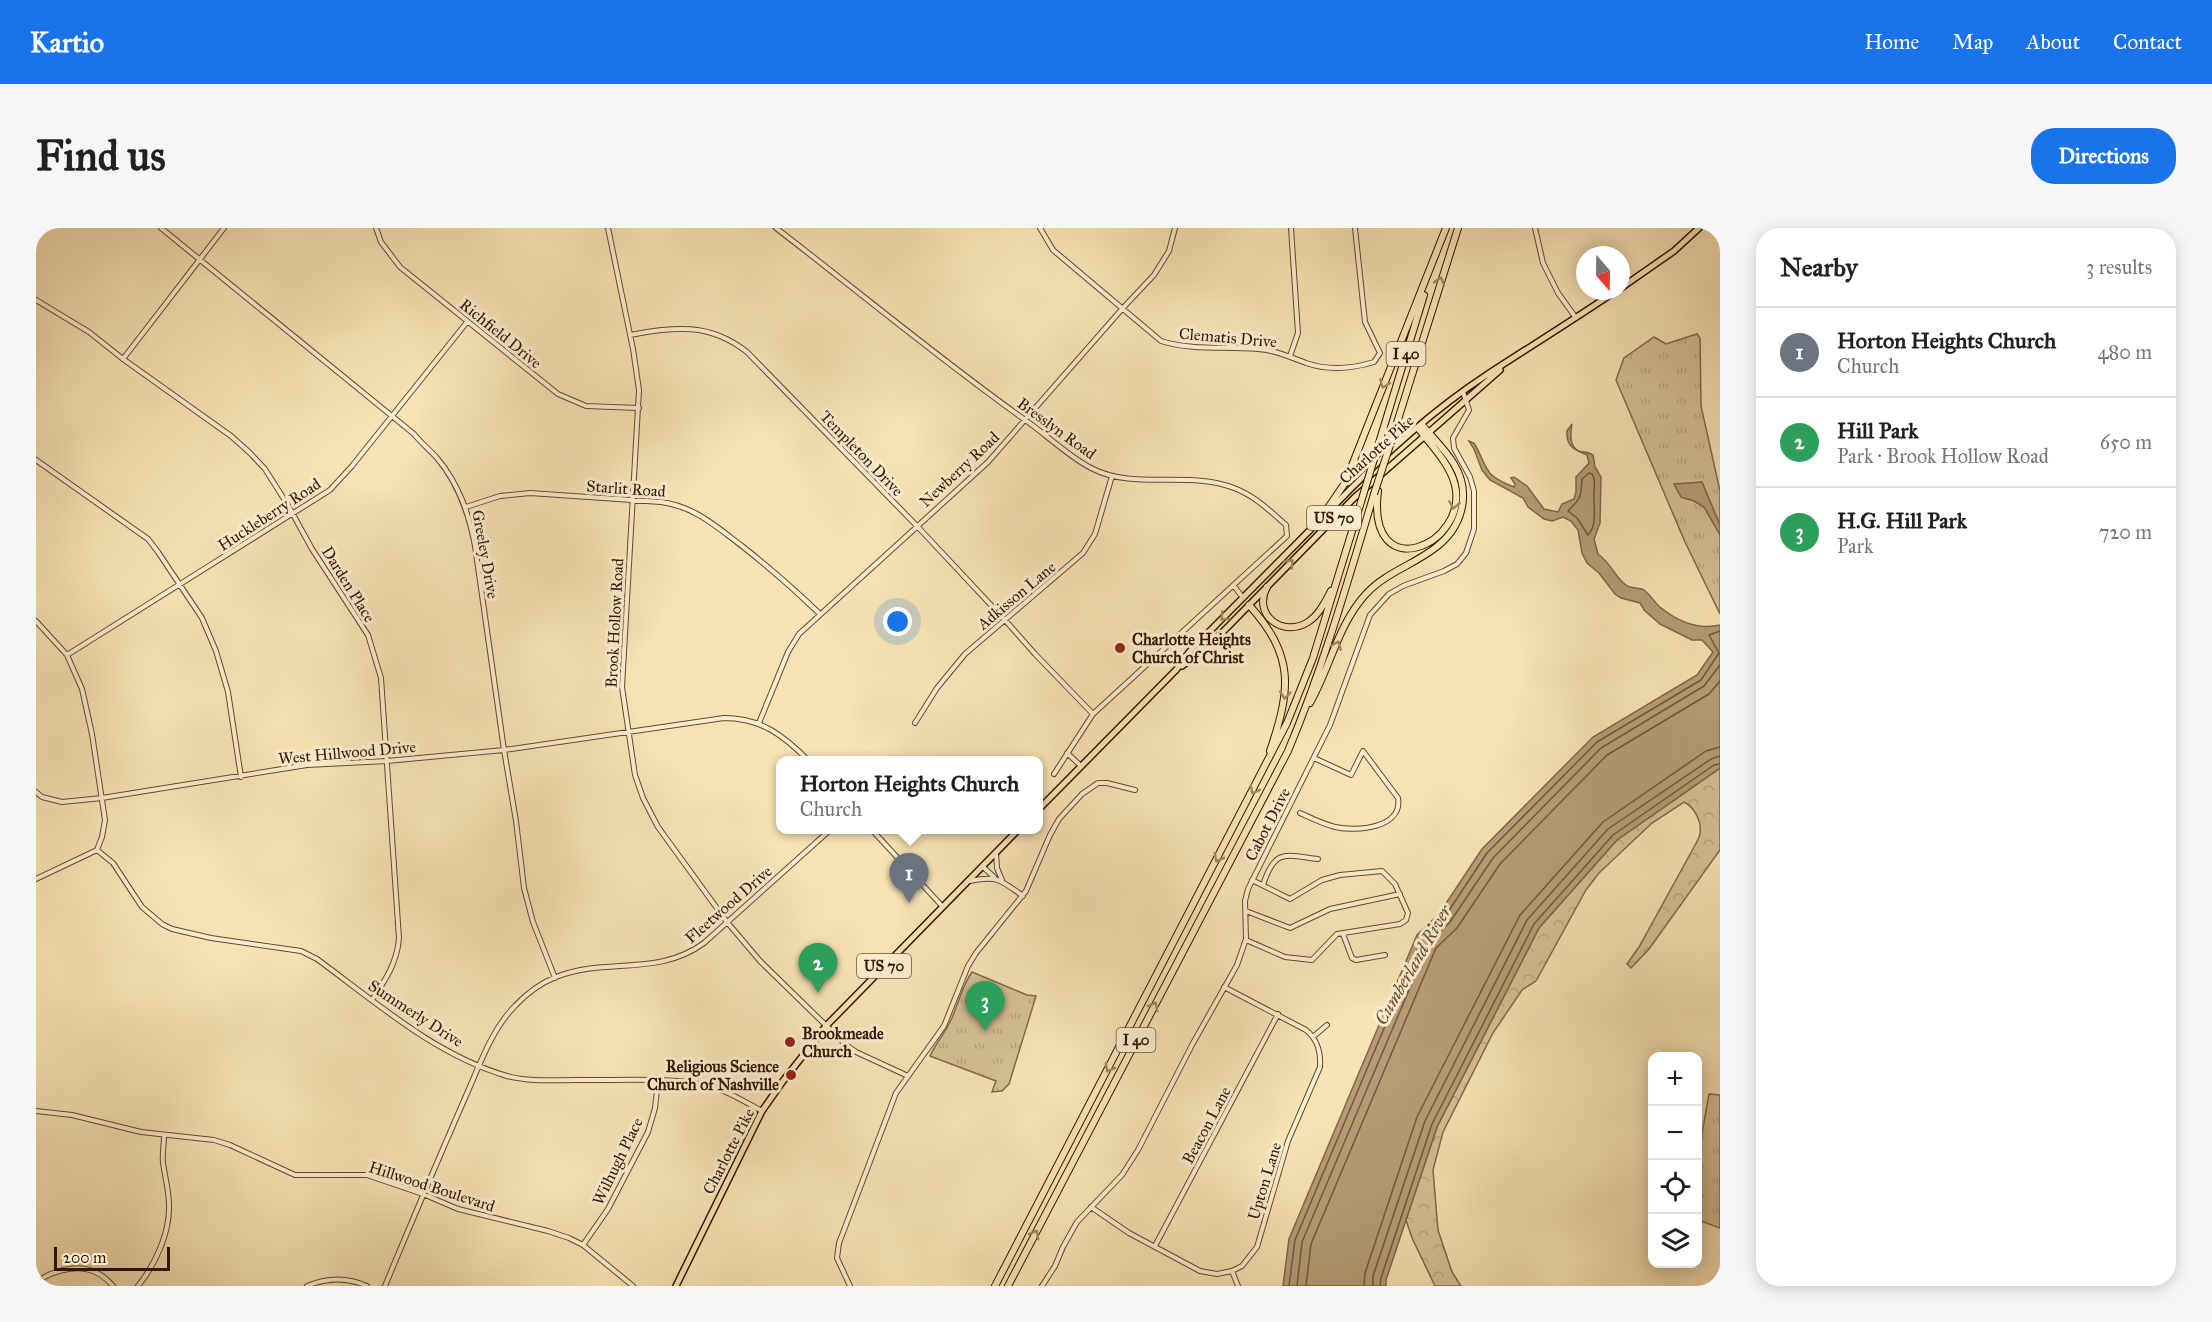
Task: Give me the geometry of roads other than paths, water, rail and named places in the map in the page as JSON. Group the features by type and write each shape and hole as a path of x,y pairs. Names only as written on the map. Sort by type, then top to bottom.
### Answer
{"highway":[{"name":"I 40","path":"995,1286 1287,723 1313,658 1446,228"},
{"name":"I 40","path":"1008,1286 1288,751 1340,608 1446,260 1458,228"},
{"path":"1319,521 1345,483 1437,252"},
{"path":"1376,493 1377,519 1382,533 1389,544 1403,550 1422,546 1437,538 1449,523 1455,507 1455,486 1449,470 1420,426"},
{"path":"1302,717 1318,689 1347,621 1356,606 1381,581 1435,548 1448,536 1460,517 1463,504 1462,484 1454,463 1426,434"},
{"path":"1267,587 1262,597 1263,608 1275,623 1289,627 1302,625 1315,616 1338,580"},
{"path":"1249,605 1267,625 1281,655 1286,673 1283,709 1263,773"}],"main road":[{"path":"1630,282 1674,251 1699,228"},
{"name":"Charlotte Pike","path":"1043,805 1176,670 1190,651 1349,490 1420,426 1463,392 1603,300"},
{"name":"Charlotte Pike","path":"1176,670 1211,644 1354,498 1505,364"},
{"path":"1243,598 1249,605"},
{"name":"Charlotte Pike","path":"676,1286 762,1111 783,1081 826,1026 1014,834"}],"street":[{"name":"Greeley Drive","path":"160,228 392,416 438,459 457,488 466,507 475,546 527,901 555,978"},
{"path":"123,359 224,228"},
{"name":"Richfield Drive","path":"376,228 381,242 400,267 558,394 586,406 639,408"},
{"name":"Brook Hollow Road","path":"608,228 639,390 622,687 635,775 650,814 727,922 760,962 856,1052 908,1076"},
{"name":"Bresslyn Road","path":"776,228 1089,467 1112,476 1135,479 1212,482 1242,491 1270,510 1286,525 1287,536 1234,586"},
{"name":"Clematis Drive","path":"1040,228 1053,249 1161,340 1180,346 1260,349 1290,356 1306,363 1343,369 1374,362 1380,353 1365,322 1355,228"},
{"name":"Newberry Road","path":"759,723 794,641 916,525 988,462 1154,275 1169,251 1175,228"},
{"path":"1290,356 1298,333 1291,228"},
{"path":"1534,228 1543,263 1558,293 1576,318"},
{"name":"Darden Place","path":"36,300 78,324 231,436 265,469 369,640 381,678 399,938 398,954 391,971 372,1000"},
{"name":"Huckleberry Road","path":"67,655 294,514 338,483 467,321"},
{"name":"Templeton Drive","path":"630,335 690,328 711,332 735,342 916,525 1093,714"},
{"path":"1463,392 1466,401"},
{"name":"Cabot Drive","path":"1042,1286 1056,1266 1063,1247 1077,1222 1122,1175 1243,952 1246,940 1248,890 1330,725 1370,615 1389,594 1403,586 1444,571 1457,564 1466,553 1474,529 1474,491 1470,477 1454,448 1453,438 1469,410 1466,401"},
{"path":"36,460 147,539 202,618 223,671 241,777"},
{"name":"Adkisson Lane","path":"915,723 951,669 965,654 1083,553 1095,534 1112,476"},
{"name":"Starlit Road","path":"466,507 500,496 530,493 673,503 698,513 786,580 820,614"},
{"path":"1054,774 1093,714 1234,586 1243,598"},
{"path":"36,621 67,655 82,689 105,820 97,850 36,879"},
{"name":"West Hillwood Drive","path":"36,792 42,797 62,802 102,798 307,765 387,761 504,750 713,719 731,718 759,723"},
{"path":"759,723 789,741 804,756"},
{"path":"1300,813 1337,828 1356,829 1386,823 1395,816 1399,805 1398,798 1363,751 1351,775 1314,758"},
{"path":"1067,753 1081,766"},
{"path":"850,1286 838,1261 837,1248 896,1093 944,1026 968,966 1023,896 1035,874 1050,835 1072,802 1098,783 1135,790"},
{"name":"Fleetwood Drive","path":"385,1286 494,1034 514,1006 555,978 592,968 658,963 675,959 695,950 826,834"},
{"path":"876,834 942,906"},
{"name":"Summerly Drive","path":"97,850 113,863 142,907 174,931 301,951 317,959 394,1017 447,1051 480,1066 509,1076 534,1080 685,1082 720,1089 762,1111"},
{"path":"996,851 997,868 1002,881"},
{"path":"1263,885 1277,858 1283,855 1318,859"},
{"path":"981,866 996,879"},
{"path":"1246,940 1286,957 1312,960 1337,934 1401,924 1406,920 1408,913 1395,884 1382,871 1340,874 1322,880 1290,899 1252,880"},
{"path":"965,882 988,877 1002,881 1023,896"},
{"path":"1246,911 1290,928 1330,909 1400,894"},
{"path":"1342,934 1352,958 1356,960 1384,955"},
{"path":"1224,987 1278,1014 1314,1036 1327,1025"},
{"name":"Beacon Lane","path":"1155,1246 1278,1014"},
{"name":"Upton Lane","path":"1232,1271 1242,1266 1257,1247 1288,1141 1320,1067 1320,1057 1314,1036"},
{"name":"Wilhugh Place","path":"584,1245 608,1209 648,1132 655,1108 658,1081"},
{"name":"Hillwood Boulevard","path":"36,1111 72,1115 164,1136 193,1137 230,1145 295,1175 367,1175 423,1194 458,1209 548,1231 584,1245 633,1286"},
{"path":"138,1286 160,1250 167,1225 169,1206 163,1162 164,1136"},
{"path":"1091,1207 1118,1227 1200,1271 1217,1274 1232,1271 1238,1286"},
{"path":"36,1284 45,1277 60,1271 88,1269 105,1277 113,1286"},
{"path":"307,1286 336,1279 354,1280 367,1286"}],"water":[{"path":"1572,424 1571,439 1573,446 1579,451 1575,449 1570,444 1567,431"},
{"name":"Cumberland River","path":"1469,441 1474,443 1487,470 1496,478 1514,487 1515,484 1511,478 1514,477 1527,486 1544,509 1558,512 1562,504 1574,499 1576,477 1589,463 1587,455 1579,451 1593,455 1595,467 1601,477 1600,523 1594,539 1598,554 1622,582 1630,587 1644,590 1660,607 1673,616 1696,625 1720,625 1720,768 1617,840 1539,928 1437,1127 1386,1280 1386,1286 1283,1286 1289,1239 1417,935 1439,914 1482,849 1593,737 1697,675 1713,652 1702,640 1692,640 1660,624 1644,610 1640,603 1615,594 1599,573 1587,563 1582,553 1578,530 1571,521 1563,517 1552,521 1544,519 1528,507 1523,498 1490,480 1482,470"},
{"path":"1702,482 1720,525 1720,535 1704,507 1681,497 1674,484"}],"place":[{"name":"Charlotte Heights Church of Christ","path":"1120,648"},
{"name":"Horton Heights Church","path":"909,903"},
{"name":"Hill Park","path":"818,993"},
{"name":"H.G. Hill Park","path":"985,1031"},
{"name":"Brookmeade Church","path":"790,1042"},
{"name":"Religious Science Church of Nashville","path":"791,1075"}]}
